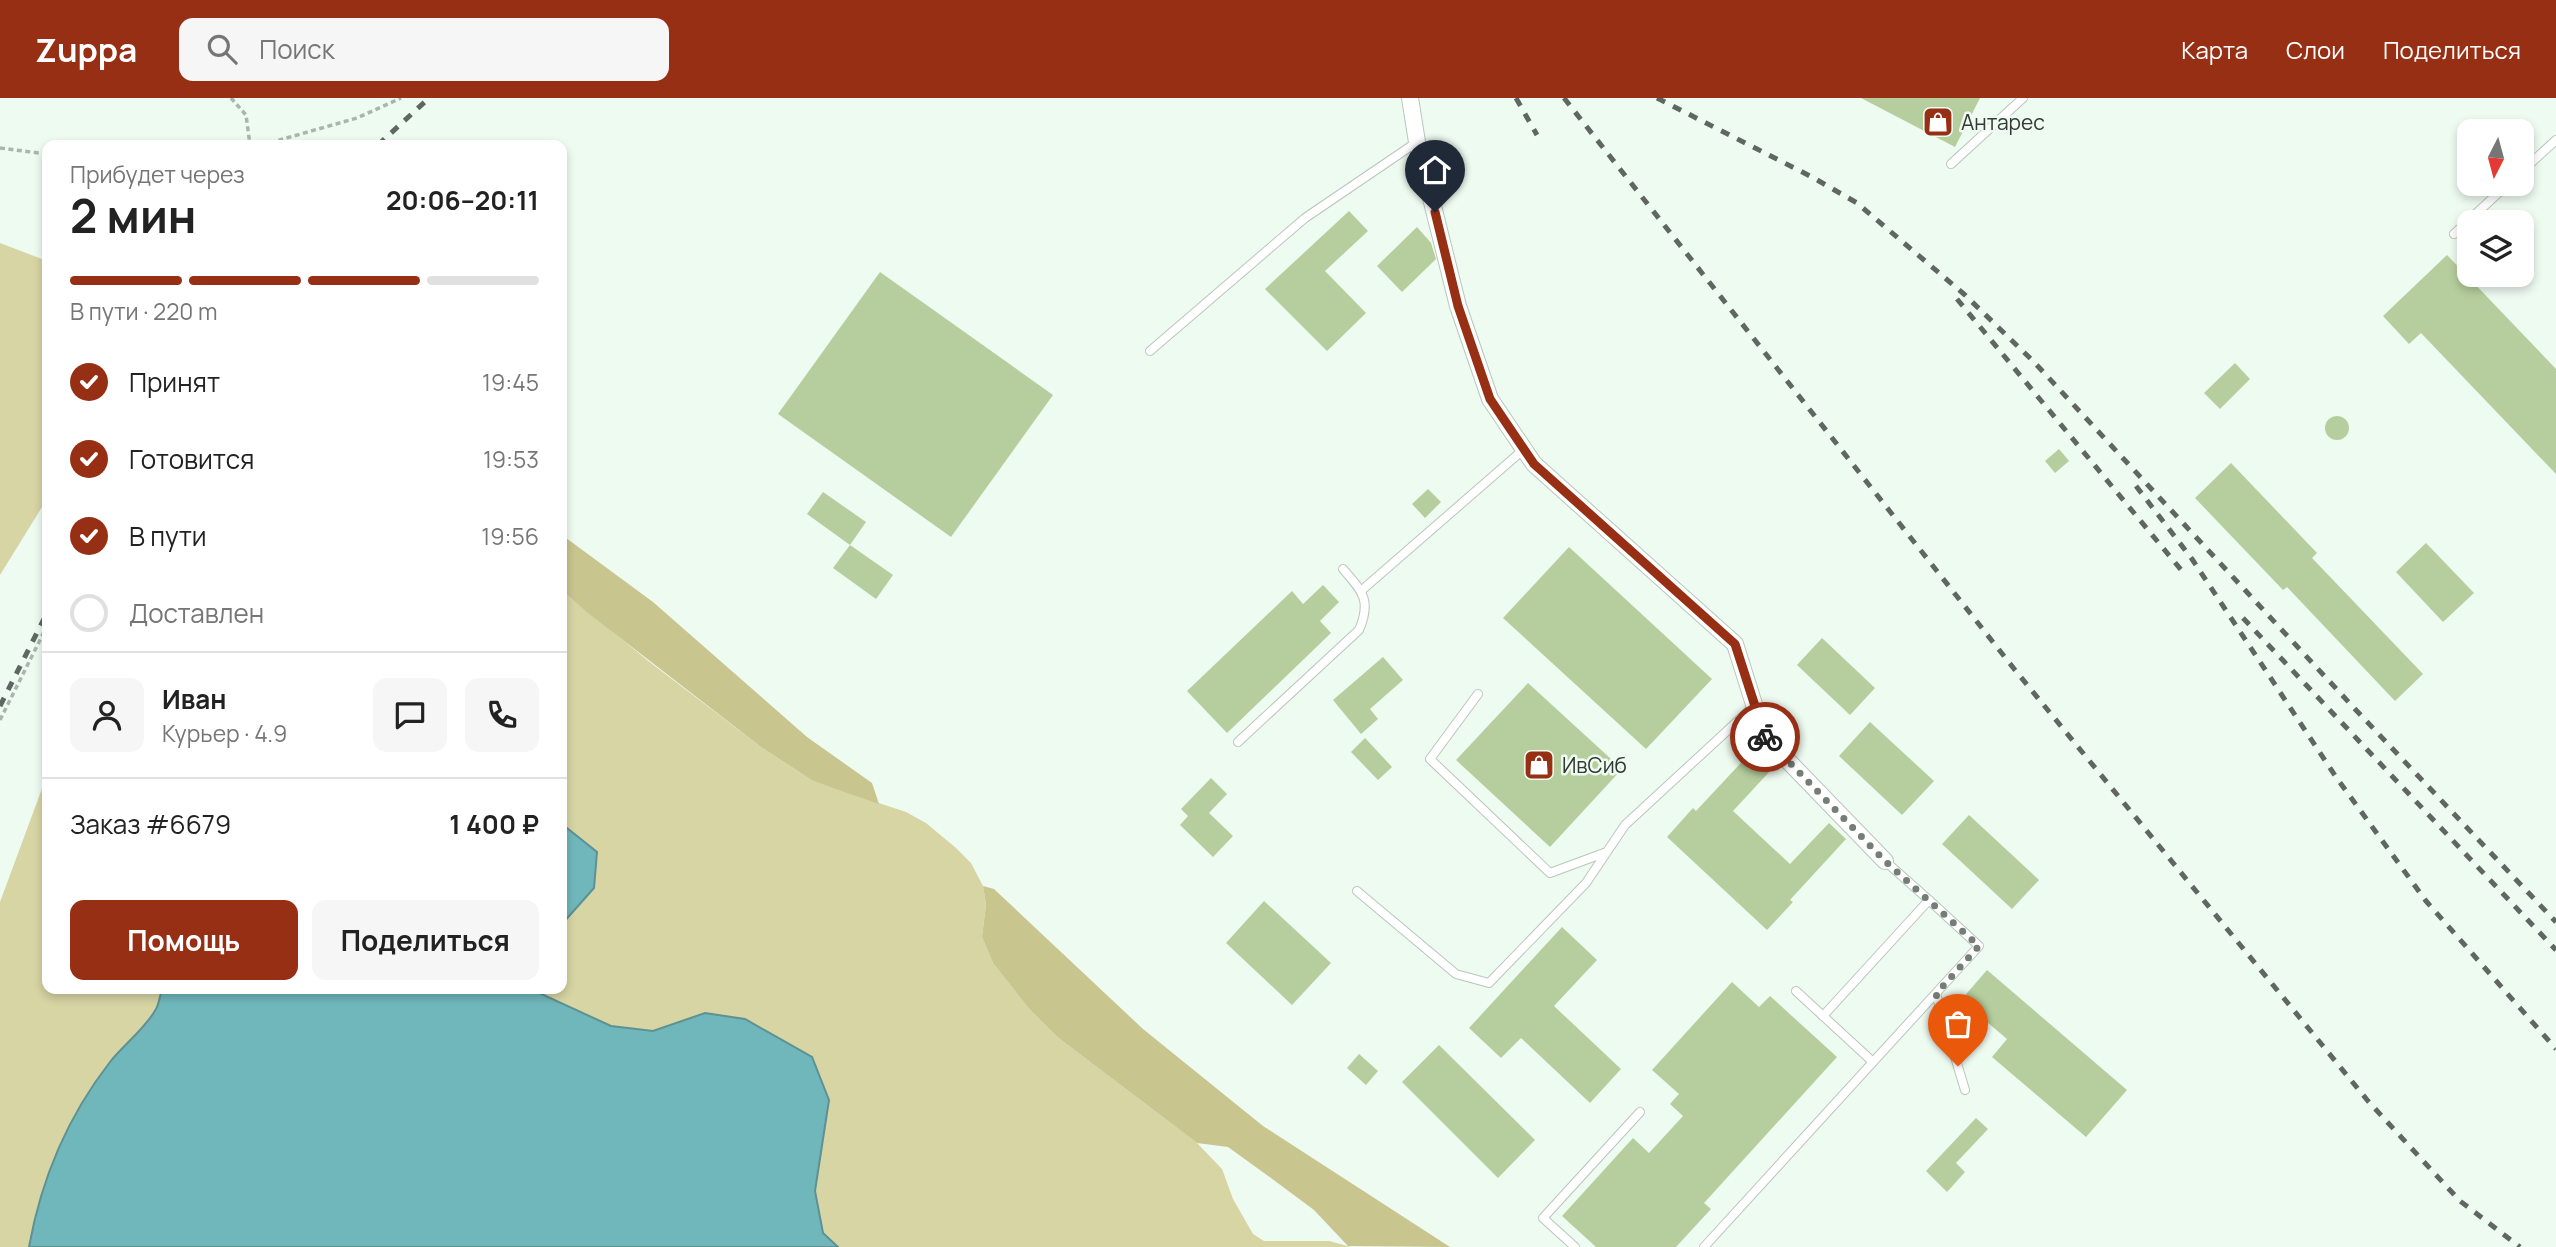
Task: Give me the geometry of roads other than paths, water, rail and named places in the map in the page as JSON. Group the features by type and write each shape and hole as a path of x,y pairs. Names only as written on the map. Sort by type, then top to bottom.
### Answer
{"street":[{"path":"1410,98 1417,142 1458,306 1490,399 1523,450 1560,489 1735,644 1764,736 1885,861"}],"lane":[{"path":"1951,164 2023,98"},
{"path":"2534,161 2556,140"},
{"path":"1150,351 1305,218 1417,142"},
{"path":"2454,234 2495,196"},
{"path":"1362,590 1523,450"},
{"path":"1238,742 1359,630 1365,616 1366,601 1362,590 1343,569"},
{"path":"1478,694 1430,759 1550,873 1604,853"},
{"path":"1357,891 1456,974 1489,983 1586,883 1604,853 1626,825 1754,706"},
{"path":"1704,1247 1979,946 1885,861"},
{"path":"1823,1016 1928,900"},
{"path":"1796,991 1873,1062"},
{"path":"1936,994 1965,1090"},
{"path":"1575,1247 1543,1218 1640,1112"}],"water":[{"path":"567,828 597,852 594,888 567,918"},
{"path":"161,994 541,994 611,1026 653,1031 705,1013 745,1019 812,1057 829,1100 815,1191 823,1233 838,1247 29,1247 49,1173 81,1104 110,1062 157,1007"}],"railway":[{"path":"383,140 429,98"},
{"path":"1516,98 1537,135"},
{"path":"1564,98 2015,670 2368,1101 2460,1201 2520,1247"},
{"path":"1657,98 1812,177 1857,203 1965,295 2034,362 2556,922"},
{"path":"1957,299 2182,571"},
{"path":"2136,486 2192,559 2336,777 2426,901 2556,1049"},
{"path":"2243,618 2556,950"},
{"path":"0,706 42,623"}],"place":[{"name":"Антарес","path":"1938,122"},
{"name":"ИвСиб","path":"1539,765"}]}
